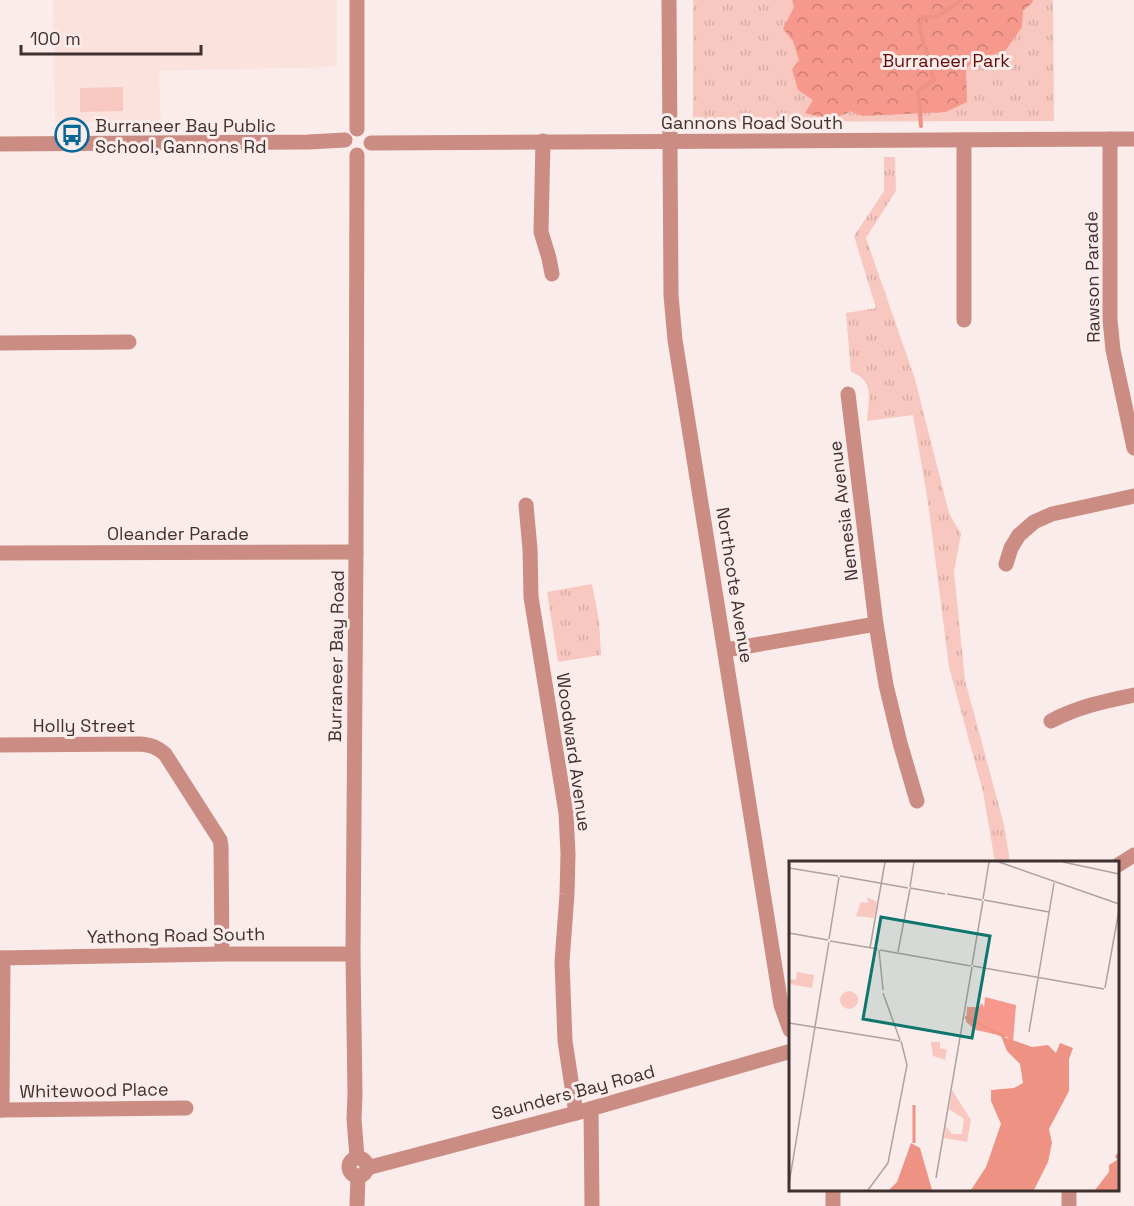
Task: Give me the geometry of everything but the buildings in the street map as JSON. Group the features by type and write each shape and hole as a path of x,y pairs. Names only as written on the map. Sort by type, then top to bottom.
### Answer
{"street":[{"path":"357,0 357,129"},
{"name":"Northcote Avenue","path":"669,0 671,295 675,340 781,1005 789,1027"},
{"path":"357,129 365,131 371,143 365,153 357,155 350,152 345,140 349,132 357,129"},
{"name":"Rawson Parade","path":"1110,139 1110,320 1113,350 1134,448"},
{"name":"Gannons Road South","path":"371,143 1134,139"},
{"path":"0,144 345,140"},
{"path":"964,140 964,320"},
{"path":"543,141 541,232 552,274"},
{"name":"Burraneer Bay Road","path":"357,155 353,954 354,1119 361,1167 357,1206"},
{"path":"0,343 129,342"},
{"name":"Nemesia Avenue","path":"848,394 876,624 886,685 917,801"},
{"path":"1006,564 1011,548 1019,535 1034,522 1052,514 1134,496"},
{"name":"Woodward Avenue","path":"526,505 531,597 566,813 568,884 562,962 565,1041 576,1113"},
{"name":"Oleander Parade","path":"0,553 356,552"},
{"path":"726,650 876,624"},
{"path":"1051,721 1080,708 1134,694"},
{"name":"Holly Street","path":"0,745 141,744 154,746 165,754 220,840 222,954"},
{"path":"1119,864 1134,855"},
{"name":"Yathong Road South","path":"1,958 353,954"},
{"name":"Whitewood Place","path":"1,958 1,1110 186,1108"},
{"name":"Saunders Bay Road","path":"361,1167 576,1113 789,1048"},
{"path":"591,1108 592,1206"}],"shaded area":[{"path":"53,0 337,0 337,67 159,71 161,122 55,123"}],"green space":[{"name":"Burraneer Park","path":"693,0 1053,0 1054,121 693,122"},
{"path":"792,0 1033,0 1023,11 1022,27 1005,51 975,59 966,69 967,102 946,112 862,116 850,111 840,116 828,117 805,113 813,100 798,90 792,69 799,60 793,41 783,29 794,7"},
{"path":"123,87 123,111 80,112 80,88"},
{"path":"884,157 895,157 896,191 866,238 915,379 949,513 961,534 954,572 965,680 1004,825 1010,861 995,861 983,792 949,667 928,502 913,415 867,421 869,392 864,380 851,372 846,313 876,308 854,236 884,191"},
{"path":"592,584 599,620 601,655 558,662 547,592"}],"waterway":[{"path":"921,126 918,91 934,80 919,27 923,17 936,17 962,0"}],"place":[{"name":"Burraneer Bay Public School, Gannons Rd","path":"72,135"}]}
